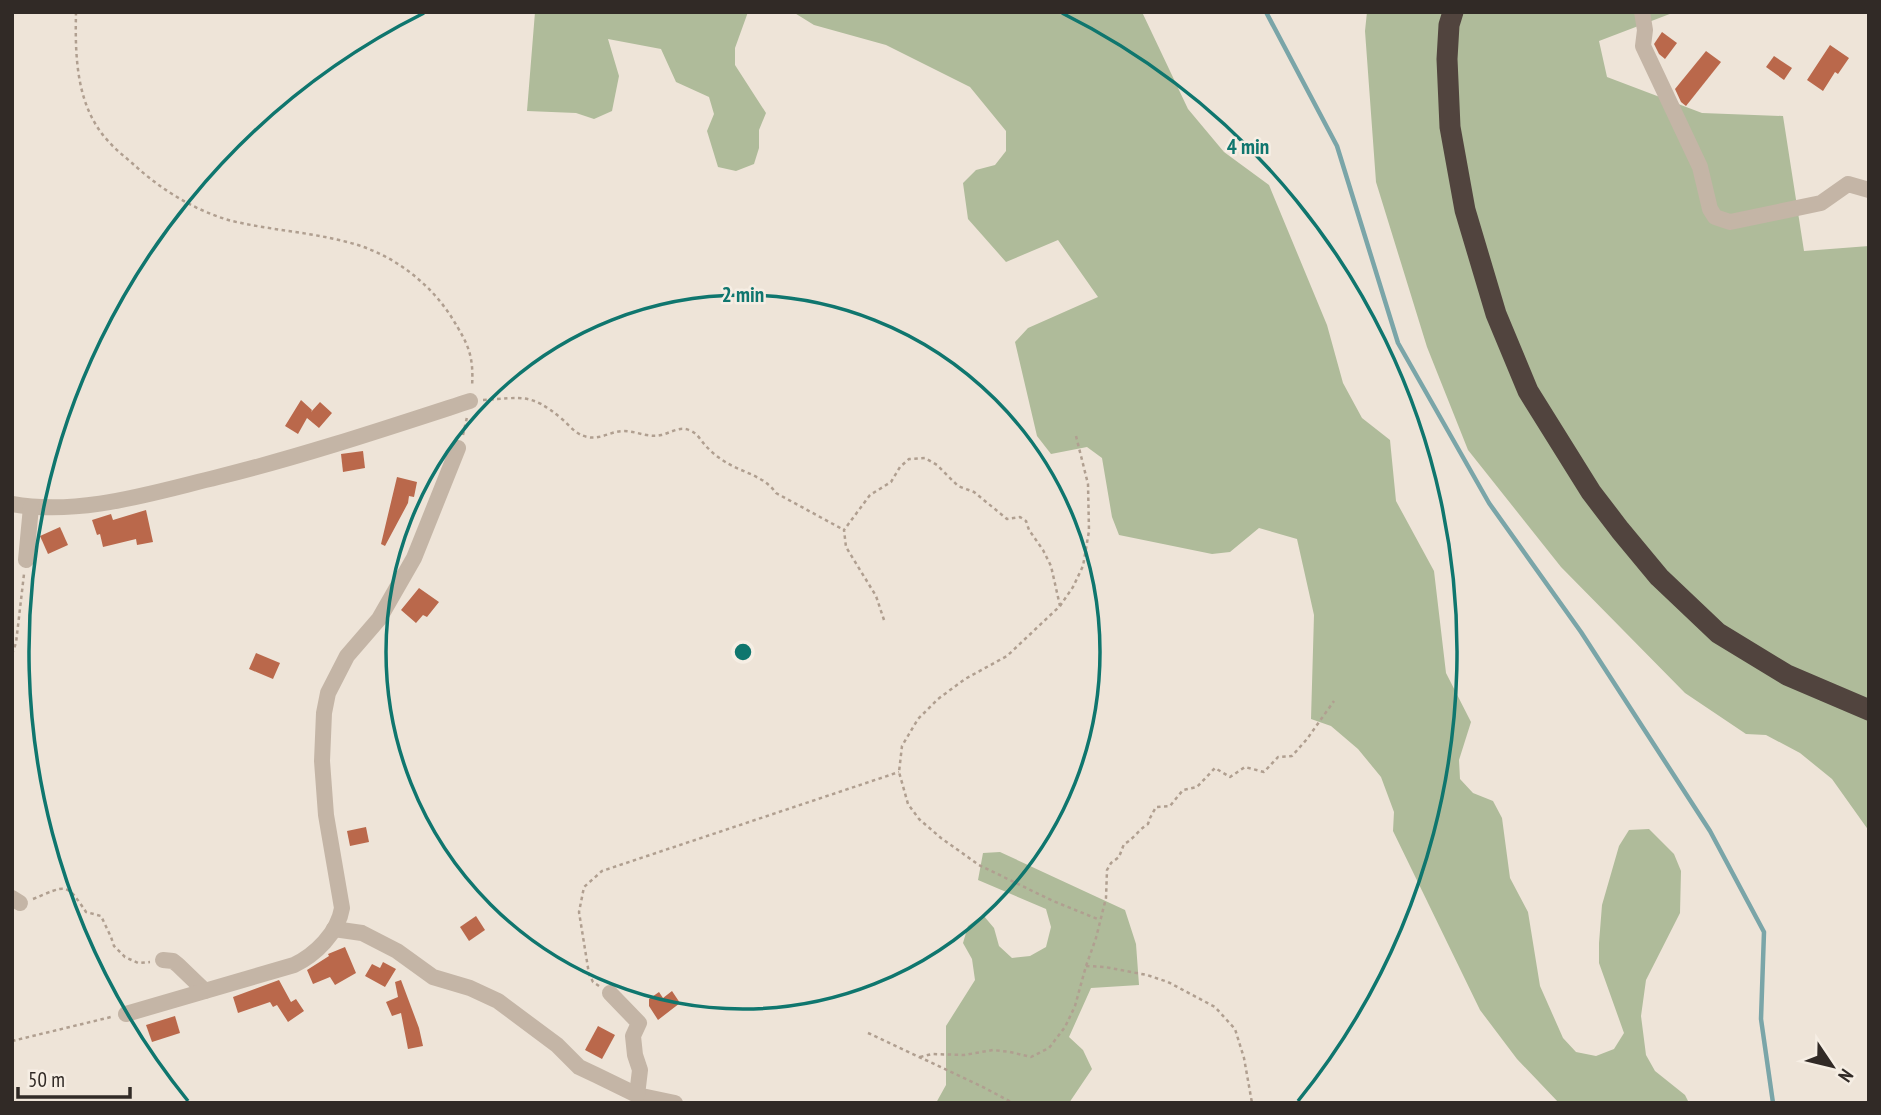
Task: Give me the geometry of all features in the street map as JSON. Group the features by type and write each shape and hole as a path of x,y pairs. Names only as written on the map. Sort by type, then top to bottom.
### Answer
{"highway":[{"path":"1453,12 1449,25 1447,59 1450,127 1465,210 1496,314 1528,391 1591,492 1620,530 1660,577 1718,633 1787,675 1869,710"}],"street":[{"path":"1642,12 1645,30 1643,46 1700,167 1710,209 1715,217 1730,222 1821,203 1848,184 1869,190"},
{"path":"12,504 32,507 88,506 236,474 470,401"},
{"path":"126,1014 303,961 323,944 334,929 342,908 326,815 322,761 324,713 328,693 347,656 379,618 414,558 458,448"},
{"path":"26,560 32,507"},
{"path":"334,929 362,933 397,951 433,977 470,988 498,1001 557,1045 579,1067 637,1095 674,1103"},
{"path":"163,960 173,961 205,990"},
{"path":"610,993 639,1023 633,1036 640,1070 637,1095"}],"path":[{"path":"76,12 75,48 82,97 91,118 108,141 160,187 195,207 232,220 349,242 386,257 412,273 431,291 466,340 473,360 473,385 466,426 458,448"},
{"path":"470,401 526,397 538,401 576,433 589,438 625,431 657,436 679,428 690,430 726,462 762,479 776,493 844,530"},
{"path":"1076,436 1088,484 1089,531 1083,566 1073,587 1060,606 1007,656 965,679 938,699 918,719 902,746 899,772 908,804 919,819 941,838 979,865 1053,901 1100,920"},
{"path":"884,620 876,596 846,547 844,530 870,495 891,482 900,467 909,459 925,458 937,465 958,486 974,492 1007,519 1020,517 1026,521 1051,566 1060,606"},
{"path":"12,654 26,560"},
{"path":"920,1057 932,1054 964,1055 993,1050 1031,1057 1049,1048 1065,1027 1075,1006 1106,898 1107,870 1119,857 1124,844 1148,824 1156,807 1170,806 1183,790 1197,787 1215,768 1230,777 1245,767 1264,772 1278,757 1293,755 1334,701"},
{"path":"610,993 593,982 589,974 579,912 584,887 602,871 899,772"},
{"path":"16,900 64,888 70,890 86,912 103,919 114,946 125,957 138,963 163,960"},
{"path":"1086,965 1147,975 1168,982 1215,1007 1235,1029 1244,1058 1252,1103"},
{"path":"12,1041 126,1014"},
{"path":"868,1033 1013,1103"}],"green space":[{"path":"535,12 748,12 735,48 735,65 766,113 759,130 759,148 754,164 736,171 718,167 707,131 714,114 709,97 676,82 661,49 608,39 619,76 612,111 594,119 576,113 527,111"},
{"path":"793,12 1142,12 1188,109 1224,152 1269,185 1327,325 1343,383 1362,418 1390,440 1396,501 1434,571 1446,673 1471,722 1459,760 1460,779 1473,793 1493,801 1502,818 1510,878 1528,912 1540,986 1563,1038 1576,1052 1596,1056 1614,1049 1624,1033 1599,963 1602,905 1619,846 1629,830 1649,829 1674,854 1681,871 1680,913 1646,980 1641,1016 1646,1055 1655,1071 1685,1095 1689,1103 1559,1103 1517,1059 1480,1010 1393,831 1394,812 1381,777 1358,749 1331,726 1311,719 1314,615 1297,539 1259,528 1230,552 1212,554 1119,535 1112,517 1102,458 1087,447 1051,454 1037,436 1015,342 1028,328 1098,297 1058,240 1006,262 968,219 963,183 976,170 995,165 1006,151 1006,131 970,87 886,45 814,25"},
{"path":"1367,12 1675,12 1599,41 1607,77 1702,113 1783,116 1804,251 1869,246 1869,831 1832,779 1800,753 1766,735 1746,734 1685,693 1561,567 1468,450 1427,347 1376,182 1365,31"},
{"path":"1000,852 1125,910 1136,944 1139,985 1091,988 1069,1037 1083,1050 1092,1069 1069,1103 936,1103 946,1085 946,1026 975,980 972,959 963,943 968,926 983,915 994,928 999,946 1012,958 1030,956 1046,947 1051,927 1046,909 978,880 983,853"}],"building":[{"path":"1662,32 1677,43 1665,59 1654,44"},
{"path":"1830,45 1849,58 1838,74 1835,72 1823,91 1807,80"},
{"path":"1706,51 1721,62 1686,106 1675,89"},
{"path":"1774,56 1792,68 1784,80 1766,67"},
{"path":"301,400 311,412 320,402 332,413 319,428 307,418 298,434 285,426"},
{"path":"363,451 365,468 343,472 341,454"},
{"path":"397,477 417,482 414,497 409,496 408,503 385,546 381,544"},
{"path":"146,510 153,542 137,545 136,539 103,547 100,534 97,535 92,520 111,514 113,520"},
{"path":"60,527 68,545 48,554 40,536"},
{"path":"419,588 439,602 427,617 423,615 416,623 401,610"},
{"path":"256,653 280,663 273,679 249,669"},
{"path":"366,827 369,842 350,846 347,831"},
{"path":"476,916 485,930 469,941 460,927"},
{"path":"345,947 356,973 335,985 330,977 313,984 307,970 329,956 328,954"},
{"path":"383,962 396,969 385,987 365,976 372,964 380,968"},
{"path":"279,980 291,1002 296,999 304,1011 288,1022 277,1005 273,1007 270,1002 238,1013 233,997"},
{"path":"401,980 423,1046 408,1049 401,1013 392,1016 386,1002 398,997 395,982"},
{"path":"672,991 680,1003 658,1020 649,1006 649,999 659,992 663,998"},
{"path":"175,1016 180,1033 152,1042 146,1025"},
{"path":"598,1026 615,1035 602,1059 585,1050"}],"waterway":[{"path":"1266,12 1337,146 1398,343 1489,503 1581,632 1710,831 1764,932 1761,1019 1773,1103"}]}
